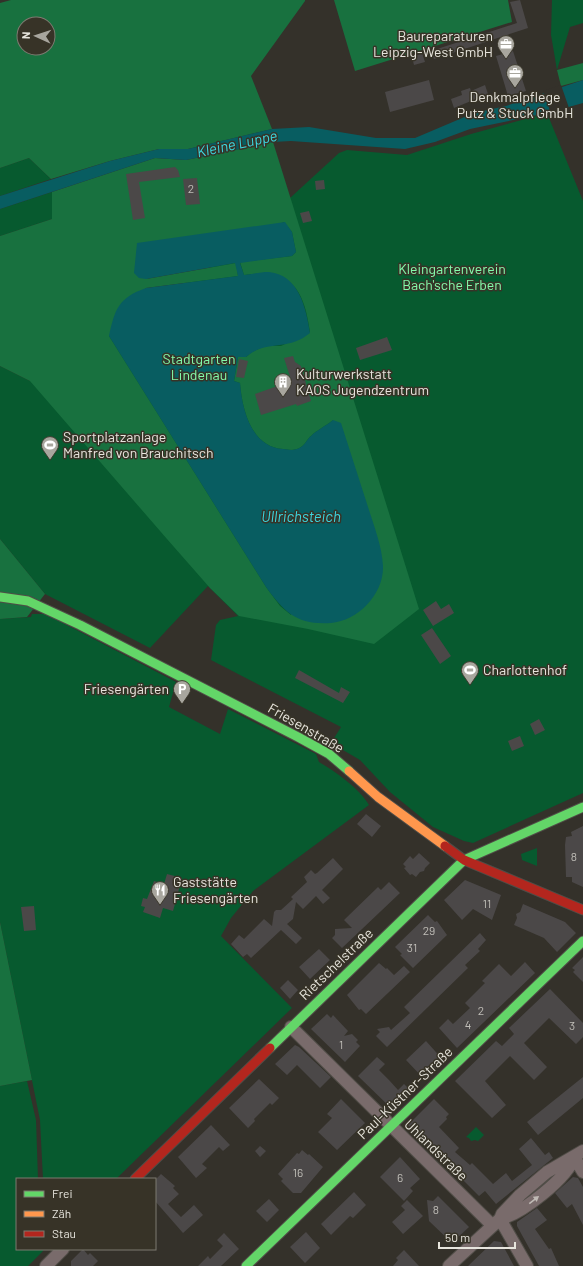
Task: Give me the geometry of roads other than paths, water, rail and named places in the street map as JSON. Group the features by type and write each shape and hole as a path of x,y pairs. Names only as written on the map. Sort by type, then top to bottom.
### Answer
{"street":[{"name":"Friesenstraße","path":"0,597 28,601 80,625 329,754 378,797 464,860 583,910"},
{"name":"Rietschelstraße","path":"136,1178 464,860 583,807"},
{"name":"Paul-Küstner-Straße","path":"246,1266 583,941"},
{"name":"Uhlandstraße","path":"291,1027 390,1126 496,1222 527,1266"},
{"path":"449,1266 496,1222 528,1187 547,1172 579,1154 583,1172"},
{"path":"52,1264 63,1250"}],"water":[{"name":"Kleine Luppe","path":"583,80 583,103 547,113 470,129 435,142 405,149 291,141 273,142 186,160 155,158 0,209 0,196 110,161 159,149 188,149 272,129 309,127 376,138 415,138 474,113 506,106"},
{"name":"Ullrichsteich","path":"285,222 292,232 296,252 292,256 240,263 244,275 269,272 279,274 288,279 299,294 306,313 310,333 302,339 293,342 262,348 246,357 238,357 234,381 240,383 243,404 250,425 263,442 272,447 288,450 296,449 302,446 313,434 333,420 341,423 377,536 383,566 379,586 368,604 351,617 331,623 309,622 293,616 279,604 266,587 109,336 113,319 119,306 129,296 137,292 146,288 238,276 235,263 146,279 139,278 134,273 137,243"}],"place":[{"name":"Baureparaturen Leipzig-West GmbH","path":"506,59"},
{"name":"Denkmalpflege Putz & Stuck GmbH","path":"515,88"},
{"name":"Kulturwerkstatt KAOS Jugendzentrum","path":"283,397"},
{"name":"Sportplatzanlage Manfred von Brauchitsch","path":"50,460"},
{"name":"Charlottenhof","path":"470,685"},
{"name":"Friesengärten","path":"182,704"},
{"name":"Gaststätte Friesengärten","path":"160,905"}],"park label":[{"name":"Kleingartenverein Bach'sche Erben","path":"452,278"},
{"name":"Stadtgarten Lindenau","path":"199,368"}]}
